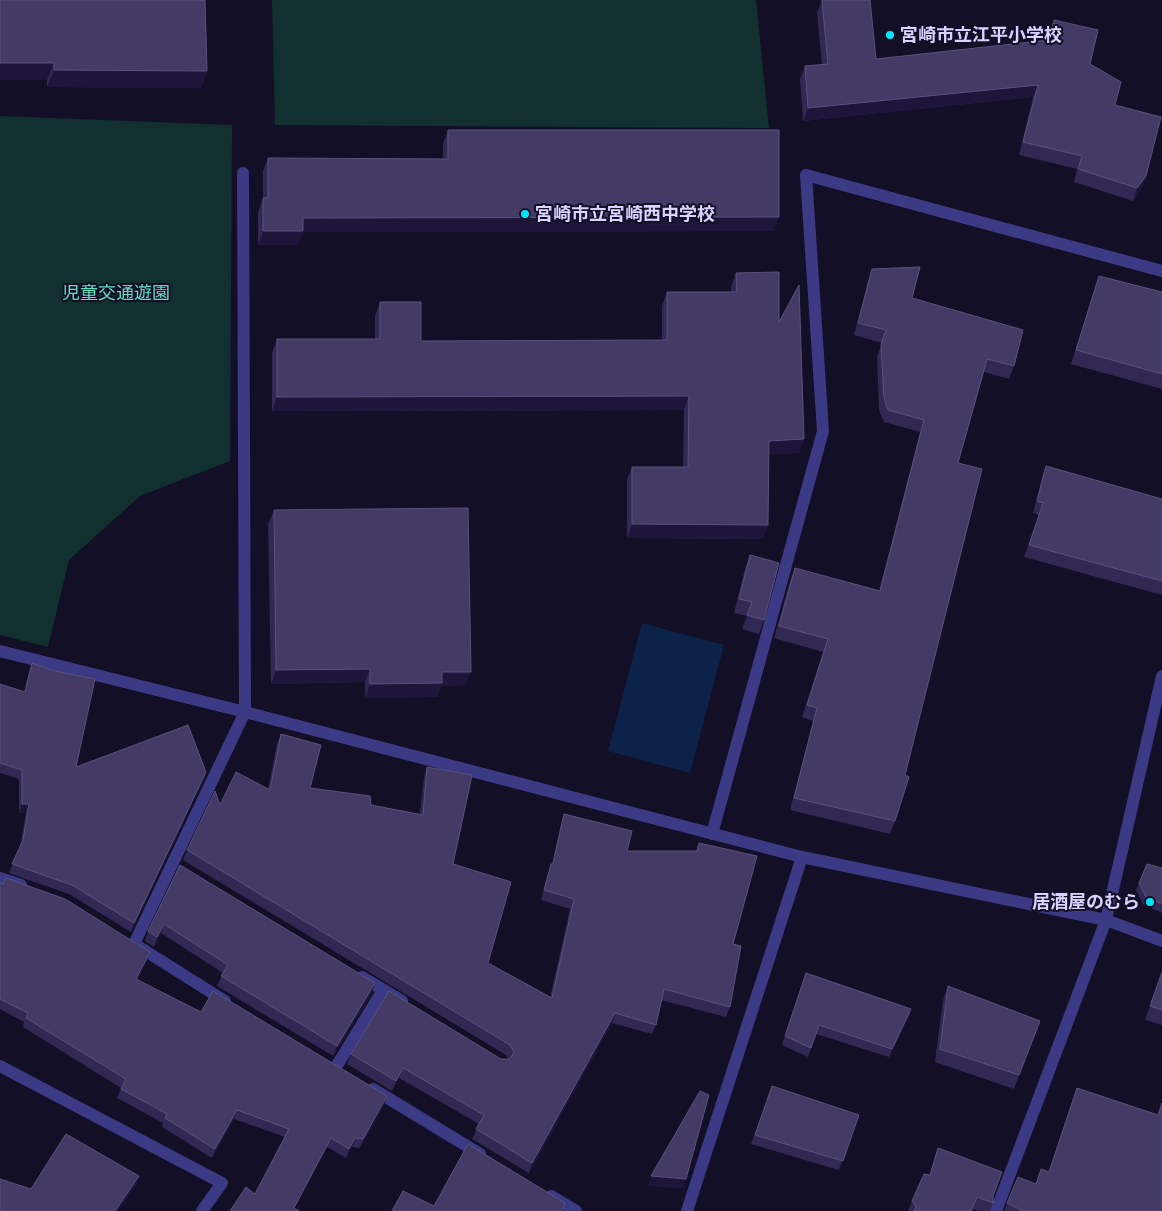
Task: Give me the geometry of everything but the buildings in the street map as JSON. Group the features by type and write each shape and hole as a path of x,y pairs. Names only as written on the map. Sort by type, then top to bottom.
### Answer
{"street":[{"path":"237,1008 131,942 177,866 245,712 243,173"},
{"path":"712,834 823,431 806,175 1162,271"},
{"path":"0,651 245,712 802,857 1106,920 1162,942"},
{"path":"996,1211 1106,920 1162,676"},
{"path":"687,1211 802,857"},
{"path":"0,878 37,891"},
{"path":"350,970 409,1005"},
{"path":"336,1067 383,990"},
{"path":"0,1066 222,1183 202,1211"},
{"path":"361,1082 490,1160"},
{"path":"541,1190 576,1211"}],"green space":[{"path":"272,0 756,0 769,128 275,125"},
{"name":"児童交通遊園","path":"0,116 232,125 230,461 140,496 69,560 48,647 0,635"}],"water":[{"path":"642,623 724,645 690,773 608,751"}],"place":[{"name":"宮崎市立江平小学校","path":"890,35"},
{"name":"宮崎市立宮崎西中学校","path":"525,214"},
{"name":"居酒屋のむら","path":"1150,902"}]}
